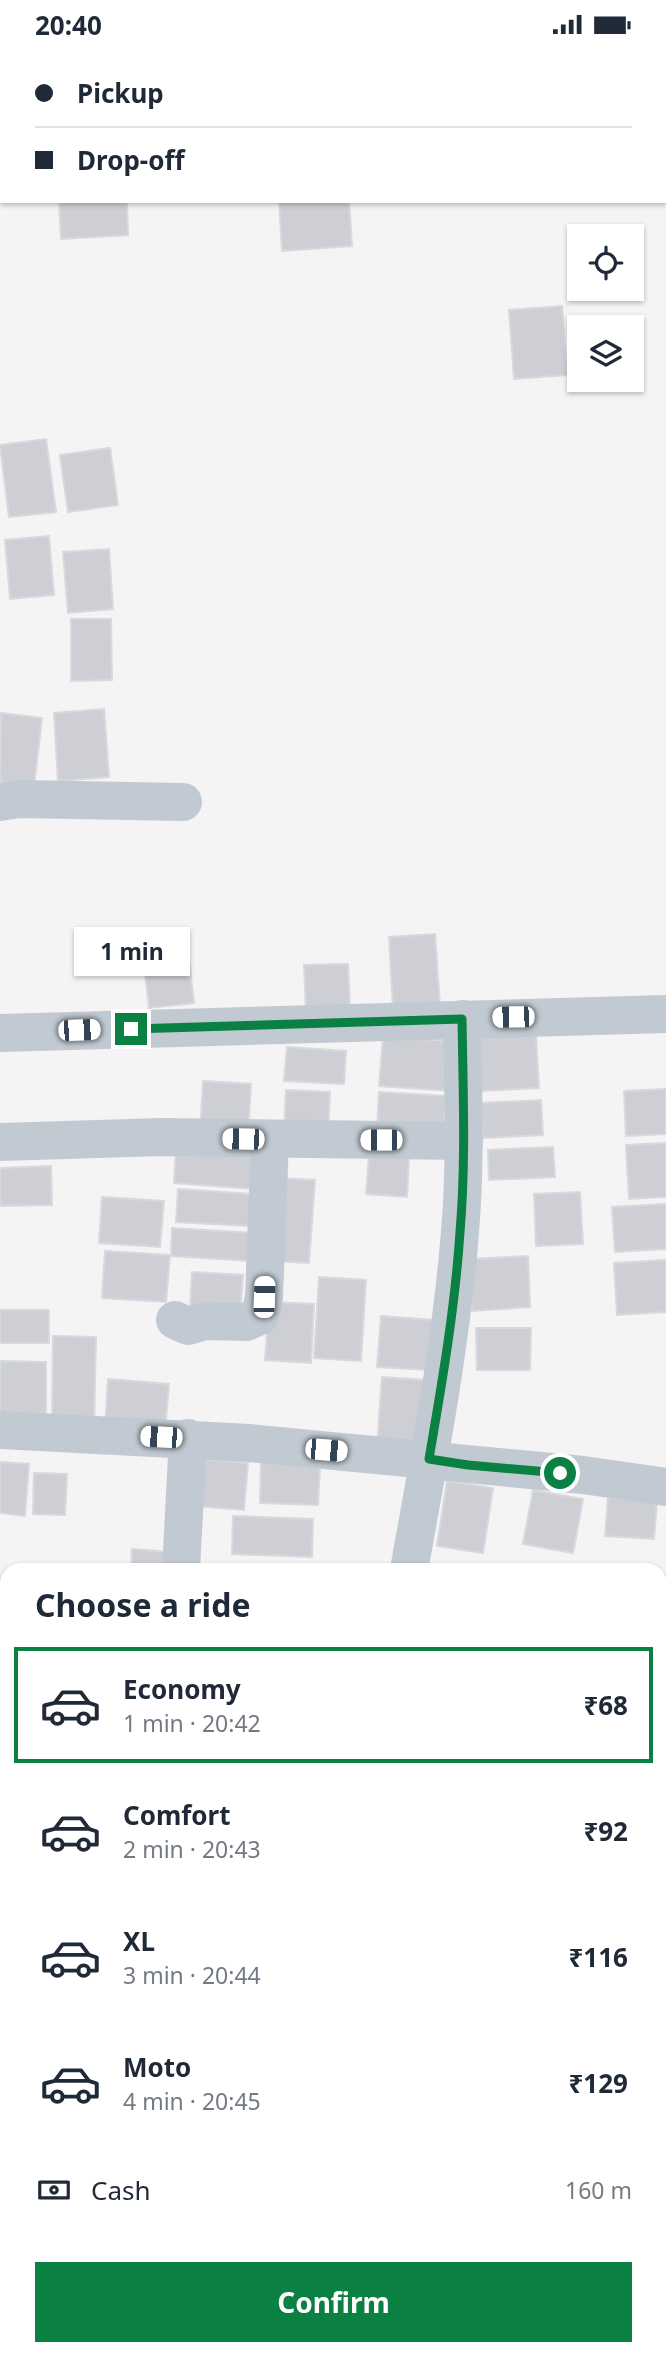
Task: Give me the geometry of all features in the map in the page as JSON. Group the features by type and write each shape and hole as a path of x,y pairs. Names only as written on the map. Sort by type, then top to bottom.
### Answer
{"street":[{"path":"0,802 19,799 183,801"},
{"path":"0,1033 666,1014"},
{"path":"410,1563 452,1322 461,1230 464,1141 462,1019"},
{"path":"0,1142 162,1137 464,1141"},
{"path":"175,1320 188,1326 205,1321 246,1322 260,1316 264,1297 270,1140"},
{"path":"0,1430 188,1438 429,1459 583,1475 666,1487"},
{"path":"181,1563 188,1438"}],"building":[{"path":"59,203 127,203 128,235 61,239"},
{"path":"279,203 349,203 352,246 282,251"},
{"path":"562,306 567,375 514,379 509,310"},
{"path":"46,439 56,512 9,517 0,445"},
{"path":"110,448 118,505 68,512 60,455"},
{"path":"49,536 54,595 10,599 5,540"},
{"path":"109,549 113,609 68,613 63,552"},
{"path":"71,619 111,619 112,680 71,681"},
{"path":"104,709 109,777 58,781 54,713"},
{"path":"1,713 42,718 34,786 0,782"},
{"path":"435,934 440,1006 393,1009 389,937"},
{"path":"189,959 194,1003 149,1008 144,964"},
{"path":"348,964 350,1010 306,1012 304,965"},
{"path":"535,1018 539,1088 480,1091 477,1021"},
{"path":"383,1037 454,1041 451,1091 379,1086"},
{"path":"287,1047 346,1051 344,1084 284,1081"},
{"path":"203,1081 251,1084 248,1135 200,1132"},
{"path":"666,1089 666,1134 626,1136 624,1091"},
{"path":"286,1090 330,1092 328,1135 284,1132"},
{"path":"379,1092 446,1096 443,1136 377,1131"},
{"path":"541,1100 543,1135 483,1138 481,1103"},
{"path":"666,1143 666,1197 629,1199 626,1145"},
{"path":"176,1146 258,1150 256,1189 174,1183"},
{"path":"553,1147 555,1177 489,1180 488,1150"},
{"path":"369,1155 409,1157 407,1197 366,1194"},
{"path":"51,1166 52,1205 0,1206 0,1168"},
{"path":"279,1178 315,1180 309,1263 273,1261"},
{"path":"178,1189 251,1194 249,1226 176,1222"},
{"path":"580,1192 583,1244 536,1246 534,1194"},
{"path":"102,1197 164,1201 160,1247 99,1243"},
{"path":"666,1204 666,1249 615,1252 612,1207"},
{"path":"172,1228 254,1233 252,1261 171,1256"},
{"path":"105,1251 170,1255 166,1302 102,1298"},
{"path":"528,1256 530,1307 472,1311 469,1259"},
{"path":"666,1260 666,1312 617,1315 614,1263"},
{"path":"192,1272 243,1275 240,1313 190,1310"},
{"path":"319,1277 366,1280 361,1361 314,1358"},
{"path":"269,1302 314,1304 311,1363 265,1360"},
{"path":"0,1310 49,1310 49,1343 0,1343"},
{"path":"381,1316 433,1320 429,1370 377,1367"},
{"path":"476,1328 531,1328 530,1370 477,1370"},
{"path":"53,1336 96,1337 94,1426 52,1426"},
{"path":"0,1361 46,1362 46,1419 0,1419"},
{"path":"382,1377 426,1380 421,1450 377,1447"},
{"path":"108,1379 169,1384 165,1432 105,1427"},
{"path":"199,1459 248,1463 244,1510 195,1506"},
{"path":"0,1462 29,1464 25,1516 0,1513"},
{"path":"261,1463 320,1465 318,1505 260,1503"},
{"path":"34,1473 67,1474 65,1515 33,1514"},
{"path":"447,1481 493,1488 483,1553 437,1546"},
{"path":"533,1490 583,1499 573,1553 523,1544"},
{"path":"608,1498 657,1501 654,1539 605,1536"},
{"path":"233,1516 313,1519 312,1557 232,1554"},
{"path":"132,1549 168,1552 167,1563 131,1563"}],"route":[{"path":"131,1029 462,1019 464,1141 461,1230 452,1322 429,1459 560,1473"}]}
